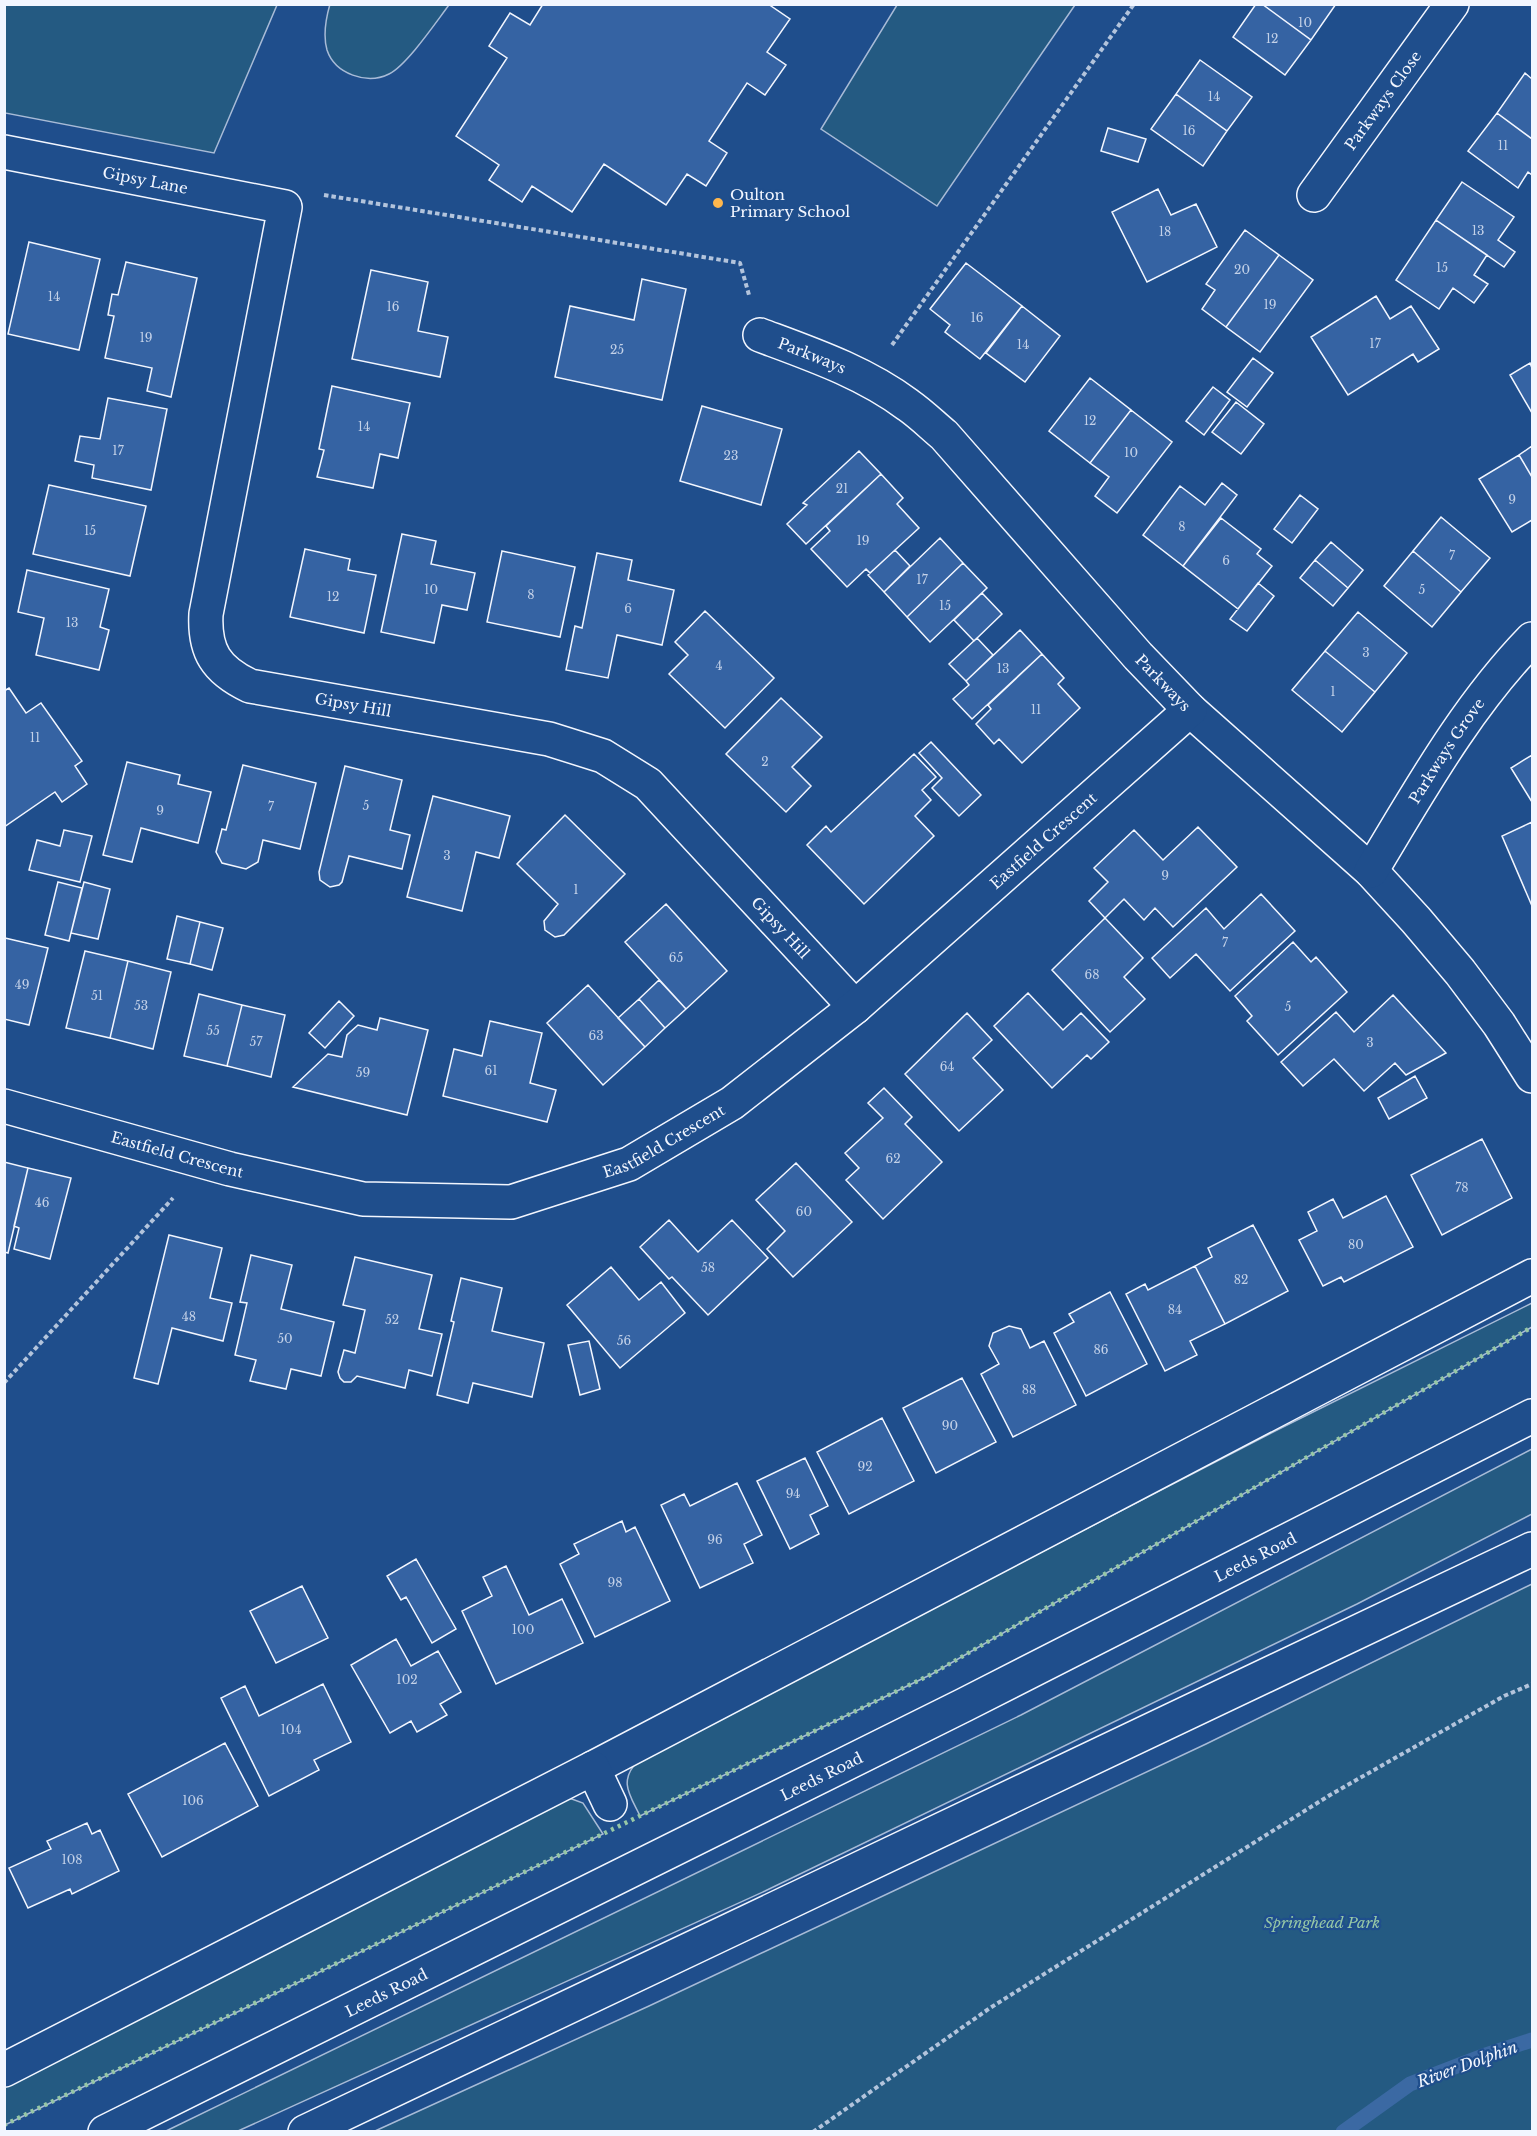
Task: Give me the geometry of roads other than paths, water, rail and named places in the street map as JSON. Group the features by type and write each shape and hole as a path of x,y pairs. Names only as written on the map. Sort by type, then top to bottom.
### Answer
{"street":[{"name":"Parkways Close","path":"1314,195 1452,4"},
{"name":"Gipsy Lane","path":"4,152 285,207"},
{"name":"Gipsy Hill","path":"285,207 206,614 205,633 210,651 219,666 233,678 250,686 549,739 603,756 648,784 855,1007"},
{"name":"Parkways","path":"760,336 814,355 868,380 908,404 944,435 1138,656 1190,710 1371,871 1460,972 1533,1076"},
{"name":"Parkways Grove","path":"1371,871 1445,748 1479,700 1533,639"},
{"name":"Eastfield Crescent","path":"4,1106 206,1162 363,1199 511,1202 629,1164 732,1103 855,1007 1190,710"},
{"path":"4,2070 593,1768 1533,1276"},
{"name":"Leeds Road","path":"105,2132 974,1700 1533,1416"},
{"path":"305,2132 1533,1549"},
{"path":"593,1768 610,1804"}],"waterway":[{"name":"River Dolphin","path":"1343,2132 1410,2084 1532,2040"}],"place":[{"name":"Oulton Primary School","path":"718,203"}],"park label":[{"name":"Springhead Park","path":"1322,1922"}]}
